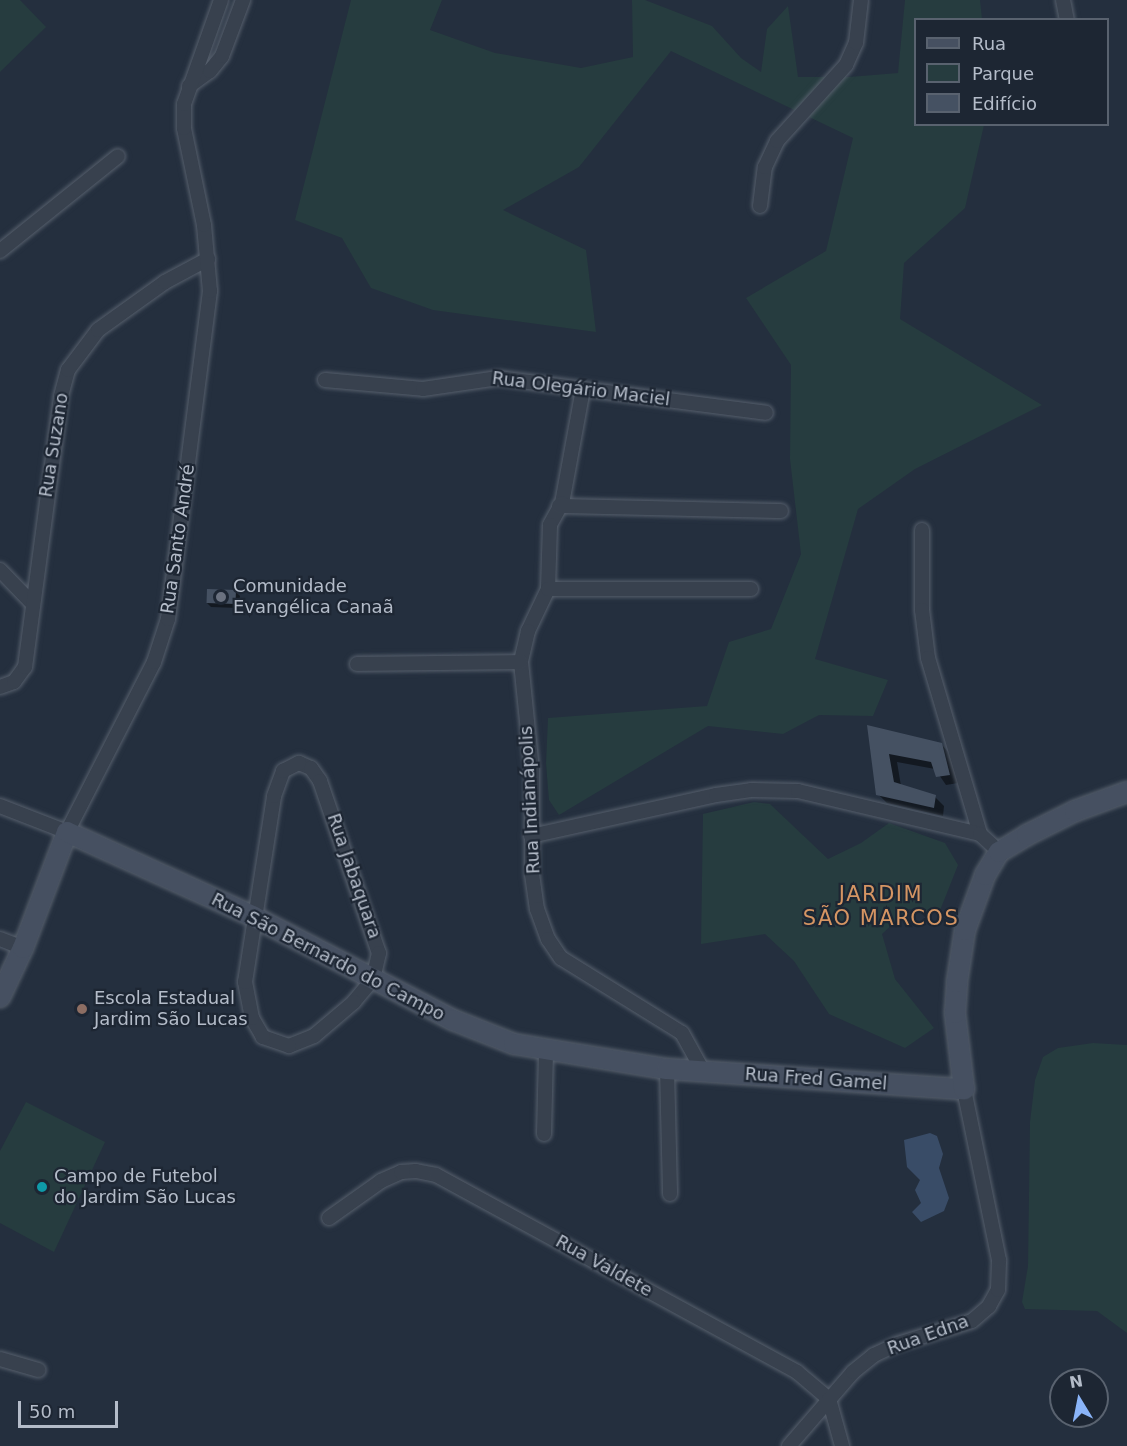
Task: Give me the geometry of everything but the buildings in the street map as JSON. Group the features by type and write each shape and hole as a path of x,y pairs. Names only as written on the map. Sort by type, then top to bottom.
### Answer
{"street":[{"path":"187,87 212,32 221,0"},
{"path":"187,87 210,71 222,56 243,0"},
{"path":"760,206 765,167 777,141 846,65 856,43 861,0"},
{"path":"1063,0 1067,18"},
{"name":"Rua Santo André","path":"67,832 154,662 168,619 209,315 208,259 204,225 184,128 187,87"},
{"path":"0,251 118,156"},
{"name":"Rua Suzano","path":"0,687 14,682 25,667 31,602 61,396 68,370 98,330 165,282 208,259"},
{"name":"Rua Olegário Maciel","path":"325,380 423,389 498,378 766,413"},
{"name":"Rua Indianápolis","path":"583,389 573,454 559,506 550,525 548,589 528,631 520,662 532,771 531,836 537,909 548,939 561,958 682,1032 703,1071"},
{"path":"559,506 781,511"},
{"path":"922,530 922,609 928,658 980,834 999,852"},
{"path":"0,570 31,602"},
{"path":"548,589 751,589"},
{"path":"357,664 520,662"},
{"name":"Rua Jabaquara","path":"293,764 306,765 320,780 327,798 378,941 378,967 373,979 354,1002 314,1036 289,1046 278,1045 263,1037 247,1000 245,982 268,819 280,776 293,764"},
{"path":"531,836 751,790 798,791 980,834"},
{"path":"964,1089 955,1013 959,971 974,902 999,852 1075,811 1127,792"},
{"name":"Rua São Bernardo do Campo","path":"0,806 67,832 254,917 487,1035 546,1051 667,1069"},
{"path":"0,997 23,948 67,832"},
{"path":"0,939 23,948"},
{"path":"544,1134 546,1051"},
{"path":"667,1069 670,1194"},
{"name":"Rua Fred Gamel","path":"667,1069 964,1089"},
{"name":"Rua Edna","path":"789,1446 853,1371 874,1355 898,1344 972,1321 989,1306 998,1290 999,1260 964,1089"},
{"name":"Rua Valdete","path":"329,1218 381,1181 401,1173 416,1171 436,1175 797,1372 829,1399"},
{"path":"0,1359 38,1370"},
{"path":"829,1399 843,1446"}],"green space":[{"path":"0,0 20,0 46,27 0,72"},
{"path":"351,0 442,0 430,30 495,53 581,68 633,57 632,0 645,0 712,26 741,58 761,72 767,29 788,6 798,77 849,77 898,73 905,0 980,0 982,18 914,18 914,126 984,126 965,208 904,263 900,319 1042,405 915,469 858,509 815,659 888,680 873,716 819,715 783,734 708,726 559,815 549,800 546,764 548,718 707,706 729,642 771,629 801,554 790,459 791,365 746,298 826,251 853,138 671,51 579,167 503,210 586,250 596,332 433,310 371,288 342,238 295,220"},
{"path":"754,802 770,804 828,859 861,843 889,823 945,843 958,865 939,913 909,909 882,934 895,979 934,1028 905,1048 829,1014 794,961 765,934 701,944 703,814"},
{"path":"1093,1043 1127,1045 1127,1333 1097,1311 1025,1309 1022,1302 1028,1266 1030,1122 1035,1080 1043,1057 1058,1048"},
{"name":"Campo de Futebol do Jardim São Lucas","path":"26,1102 105,1142 54,1252 0,1223 0,1151"}],"water":[{"path":"930,1133 937,1136 943,1154 939,1168 949,1198 944,1211 921,1222 912,1212 921,1203 915,1190 920,1180 907,1167 904,1140"}],"place":[{"name":"Comunidade Evangélica Canaã","path":"221,597"},
{"name":"Escola Estadual Jardim São Lucas","path":"82,1009"},
{"name":"Campo de Futebol do Jardim São Lucas","path":"42,1187"}],"district":[{"name":"JARDIM SÃO MARCOS","path":"881,906"}]}
